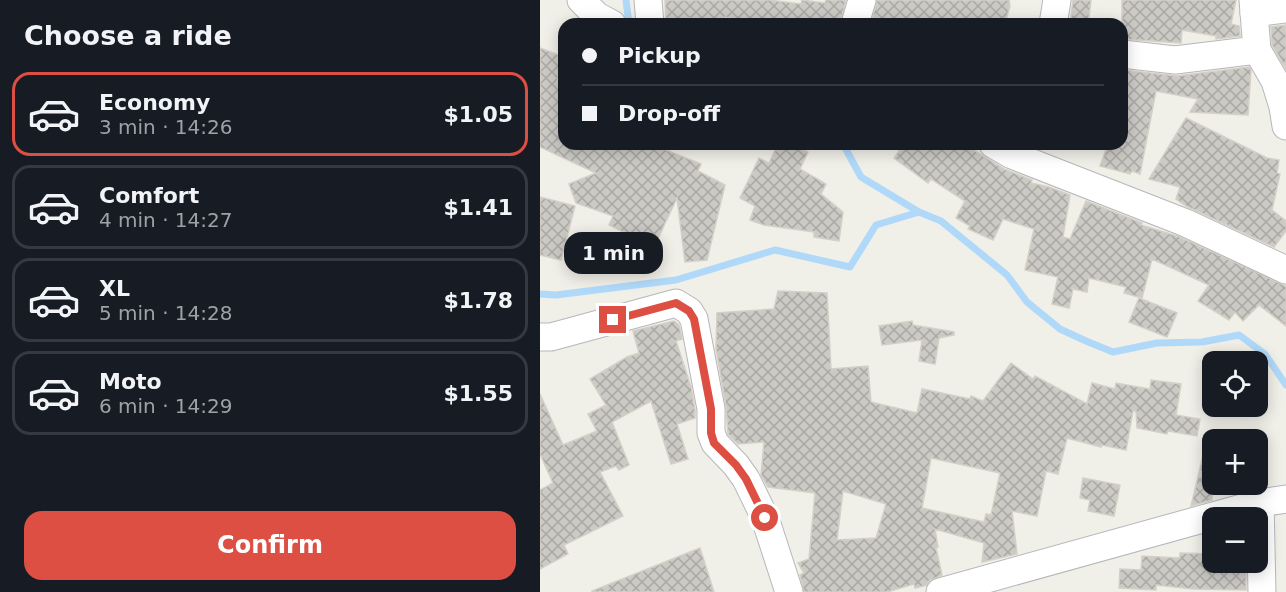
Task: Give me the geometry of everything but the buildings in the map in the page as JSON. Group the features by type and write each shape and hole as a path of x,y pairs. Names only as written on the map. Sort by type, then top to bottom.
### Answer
{"street":[{"path":"581,0 601,18"},
{"path":"648,0 650,18"},
{"path":"857,18 862,0"},
{"path":"1054,18 1057,0"},
{"path":"1286,9 1254,7 1257,50 1275,81 1286,126"},
{"path":"1128,55 1175,60 1257,50"},
{"path":"1003,150 1186,224 1286,270"},
{"path":"540,337 551,337 676,303 689,311 694,319 711,409 711,433 714,443 736,465 746,479 765,518 789,592"},
{"path":"940,592 1273,501 1262,592"}],"waterway":[{"path":"626,0 628,18"},
{"path":"846,150 861,177 919,212 941,221 1007,275 1027,302 1060,329 1113,352 1157,343 1202,342 1239,335 1265,354 1286,385"},
{"path":"540,294 556,295 676,280 775,250 850,267 876,225 919,212"}],"route":[{"path":"613,320 676,303 689,311 694,319 711,409 711,433 714,443 736,465 746,479 765,518"}]}
